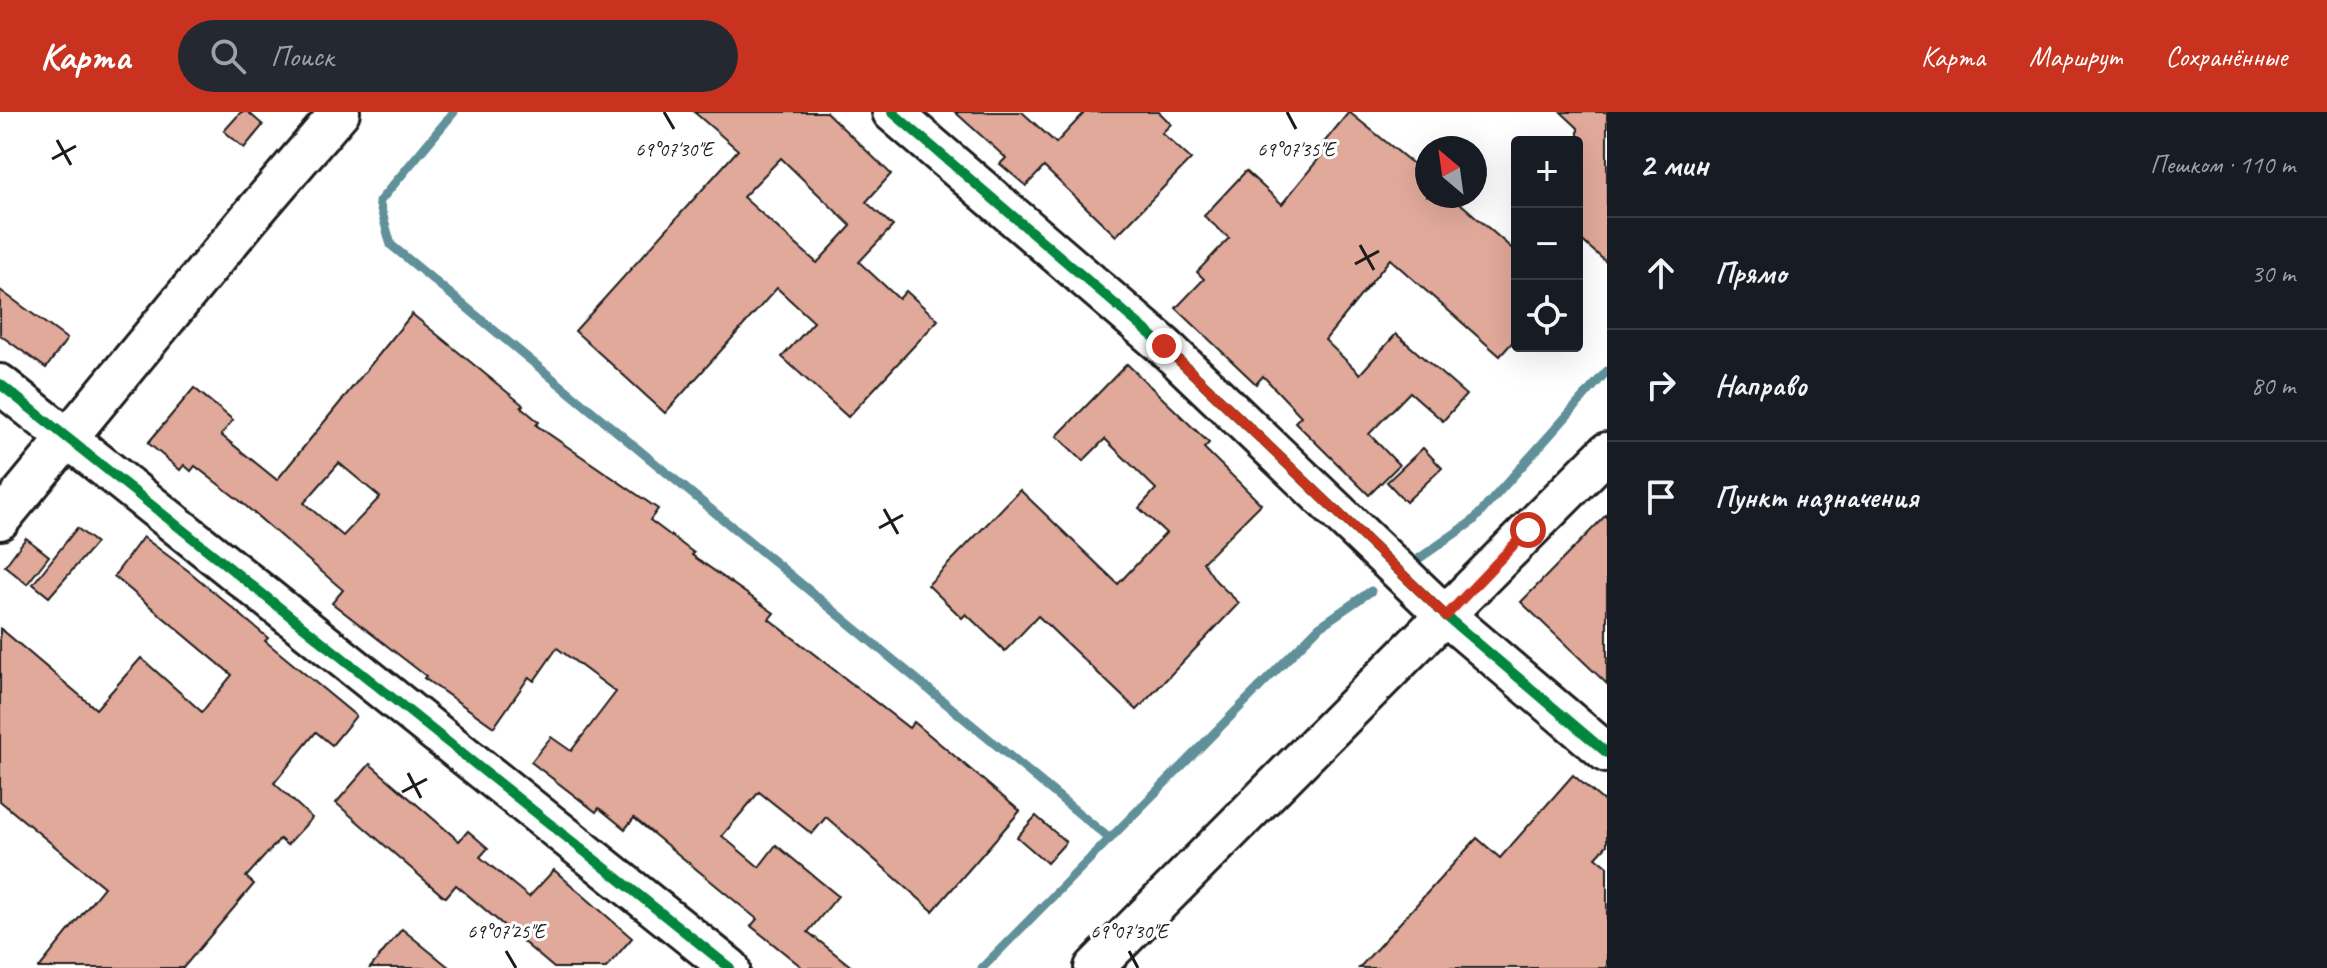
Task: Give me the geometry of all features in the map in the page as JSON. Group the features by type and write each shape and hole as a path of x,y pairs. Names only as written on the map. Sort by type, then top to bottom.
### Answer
{"street":[{"path":"0,520 66,437 340,112"},
{"path":"892,112 1164,346 1446,616 1607,753"},
{"path":"0,384 730,968"},
{"path":"1094,968 1607,452"}],"building":[{"path":"241,112 248,112 263,125 244,148 224,131"},
{"path":"694,112 826,112 891,174 866,202 893,226 859,262 899,299 906,291 938,320 848,417 782,357 814,322 777,288 665,413 575,331 738,150","holes":["781,158 851,226 817,263 743,197"]},
{"path":"955,112 1022,112 1056,143 1085,112 1159,112 1171,124 1162,133 1191,159 1116,236 1044,167 1026,186 1000,164 1006,158"},
{"path":"1349,112 1415,165 1415,208 1466,208 1511,248 1511,344 1500,356 1390,259 1325,340 1360,374 1396,334 1466,395 1443,421 1410,392 1369,434 1399,465 1369,495 1295,422 1301,416 1263,376 1256,384 1176,308 1204,279 1197,272 1229,238 1204,216 1246,171 1282,204 1321,156 1316,152"},
{"path":"1561,112 1607,112 1607,263 1583,241 1583,136 1578,136 1578,128"},
{"path":"0,290 67,339 46,368 0,335"},
{"path":"412,314 523,405 521,407 539,422 536,425 658,509 650,520 694,553 692,555 774,613 769,619 909,728 914,722 1020,811 933,911 826,817 812,834 759,792 722,836 759,867 776,845 838,896 808,932 853,968 803,968 751,926 757,919 634,818 625,829 599,808 596,812 531,762 551,737 571,751 616,692 557,648 534,681 529,677 494,727 424,678 426,676 332,603 343,590 240,501 195,466 191,471 184,465 180,470 148,443 194,388 233,420 221,435 277,480","holes":["339,463 380,497 343,536 304,503"]},
{"path":"1127,364 1209,443 1204,448 1261,504 1203,562 1216,581 1239,603 1137,710 1038,616 1005,651 966,614 962,618 928,585 1020,490 1118,584 1166,533 1139,508 1156,489 1105,439 1083,461 1057,436"},
{"path":"1423,448 1442,468 1406,502 1387,482"},
{"path":"1607,514 1607,684 1521,602"},
{"path":"77,528 96,543 49,597 33,584"},
{"path":"143,537 190,572 268,638 265,641 356,716 332,745 316,732 274,783 312,818 287,845 280,839 246,877 254,884 183,968 39,968 104,887 0,801 0,628 96,709 141,658 202,712 232,675 114,576"},
{"path":"26,538 49,556 27,584 5,566"},
{"path":"370,764 459,841 468,831 488,848 480,857 529,897 554,870 632,938 606,968 554,968 456,885 446,897 443,896 336,803"},
{"path":"1573,775 1607,804 1607,845 1596,857 1607,866 1607,968 1359,968 1477,838 1500,858"},
{"path":"1036,816 1066,842 1047,863 1017,837"},
{"path":"402,929 450,968 370,968"}],"waterway":[{"path":"454,112 379,202 391,245 1110,839"},
{"path":"1414,562 1473,521 1607,371"},
{"path":"982,968 1319,627 1371,591"}],"cycle path":[{"path":"892,112 1164,346 1446,616 1607,753"},
{"path":"0,384 730,968"}],"route":[{"path":"1164,346 1446,616 1528,530"}]}
